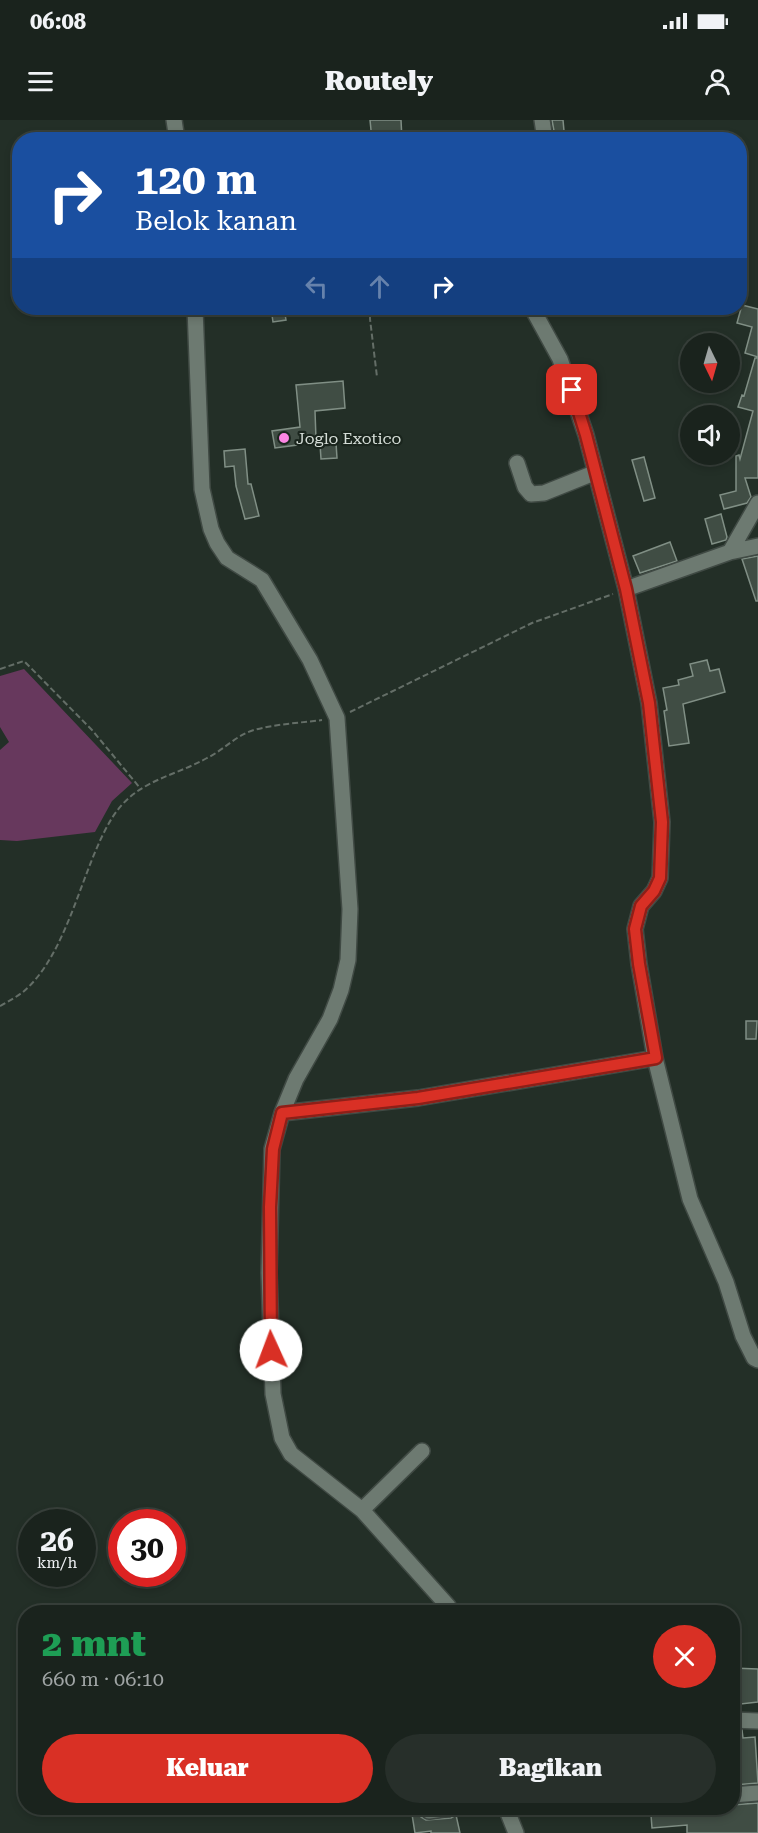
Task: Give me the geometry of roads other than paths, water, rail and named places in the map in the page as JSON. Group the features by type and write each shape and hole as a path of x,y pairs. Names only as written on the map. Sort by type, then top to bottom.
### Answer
{"street":[{"path":"195,315 202,489 211,529 227,558 262,580 310,660 337,718 350,909 348,960 341,990 330,1019 296,1079 282,1113 273,1149 270,1207 270,1329 273,1394 278,1425 285,1446 291,1454 362,1510 446,1605"},
{"path":"536,315 560,359 586,435 594,473 626,589 649,703 662,822 660,878 654,891 641,906 635,929 656,1058 690,1199 726,1282 743,1336 754,1358 758,1360"},
{"path":"517,463 525,487 531,495 544,493 594,473"},
{"path":"730,552 758,503"},
{"path":"626,589 730,552 758,546"},
{"path":"282,1113 418,1098 656,1058"},
{"path":"362,1510 422,1451"},
{"path":"740,1720 758,1721"},
{"path":"740,1794 758,1793"},
{"path":"509,1815 516,1833"}],"place":[{"name":"Joglo Exotico","path":"284,438"}]}
